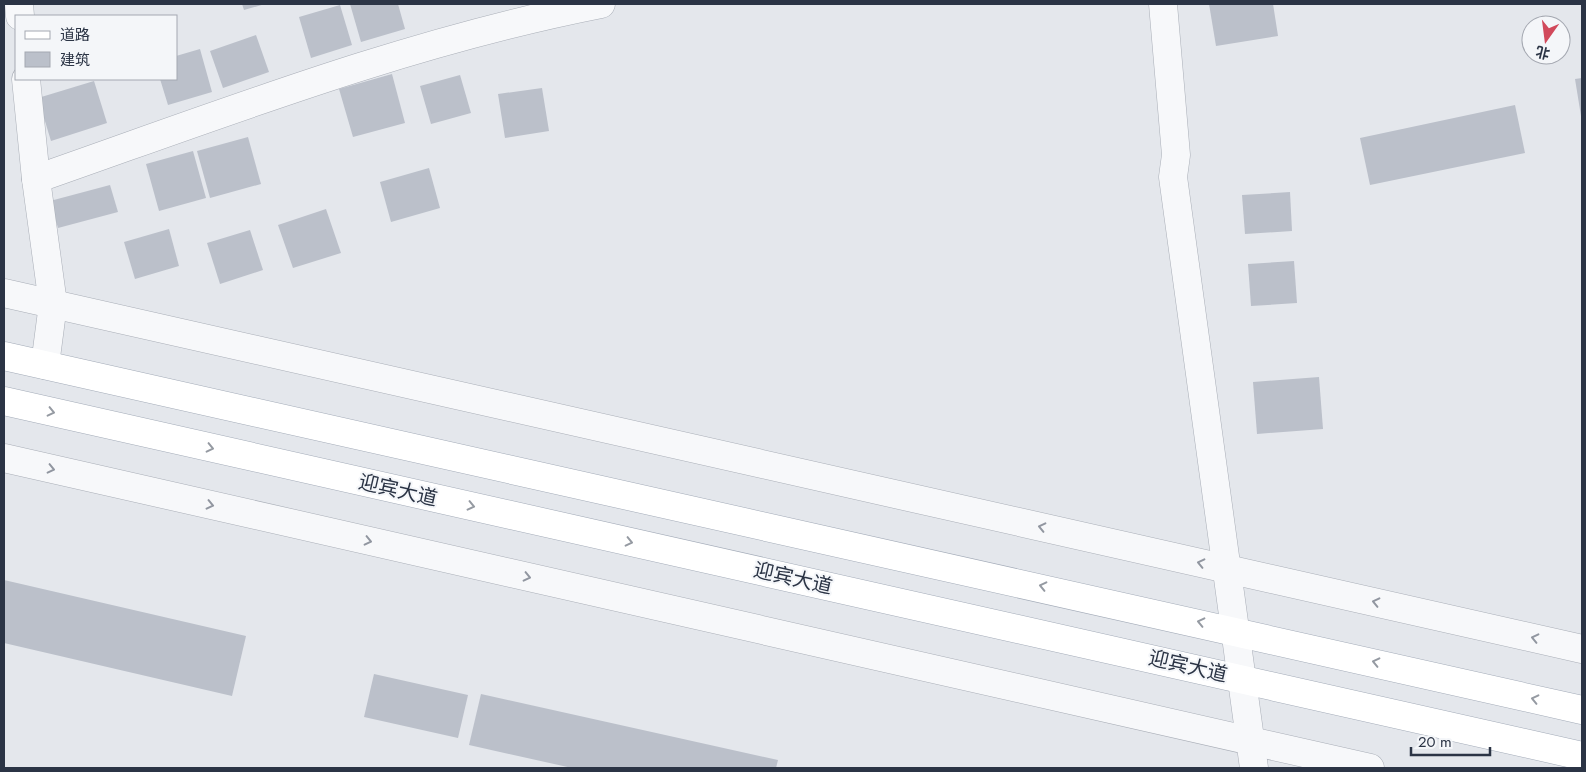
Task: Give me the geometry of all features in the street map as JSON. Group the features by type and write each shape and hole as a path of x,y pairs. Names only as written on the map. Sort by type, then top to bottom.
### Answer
{"main road":[{"path":"4,356 395,441 1236,630 1582,710"},
{"name":"迎宾大道","path":"4,401 1582,756"}],"street":[{"path":"36,179 366,64 550,14 600,4"},
{"path":"1163,4 1176,155 1173,177 1255,768"},
{"path":"26,80 36,179 53,304 44,365"},
{"path":"4,293 1582,649"},
{"path":"4,458 1370,768"}],"building":[{"path":"242,4 265,4 244,10"},
{"path":"350,4 398,4 405,29 361,42"},
{"path":"1209,4 1273,4 1278,36 1216,46"},
{"path":"340,5 352,45 311,58 299,17"},
{"path":"256,35 269,72 223,88 210,51"},
{"path":"200,49 212,92 168,105 160,80 178,80 178,55"},
{"path":"392,74 405,123 353,137 339,89"},
{"path":"460,75 471,113 431,124 420,86"},
{"path":"1582,78 1582,116 1581,116 1575,79"},
{"path":"94,81 107,123 51,141 38,98"},
{"path":"542,88 549,131 505,138 498,94"},
{"path":"1515,105 1525,153 1370,185 1360,138"},
{"path":"248,137 261,184 210,198 197,151"},
{"path":"193,151 206,198 159,211 146,164"},
{"path":"429,168 440,208 391,222 380,182"},
{"path":"110,185 118,212 58,228 50,201"},
{"path":"1290,192 1292,231 1245,234 1242,195"},
{"path":"326,209 341,253 293,268 278,225"},
{"path":"169,229 179,266 135,279 124,242"},
{"path":"250,230 263,270 220,284 207,243"},
{"path":"1294,261 1297,303 1251,306 1248,264"},
{"path":"1319,377 1323,429 1257,434 1253,382"},
{"path":"4,580 246,636 232,696 4,643"},
{"path":"374,674 468,695 458,738 364,717"},
{"path":"481,694 778,760 776,768 572,768 469,745"}]}
